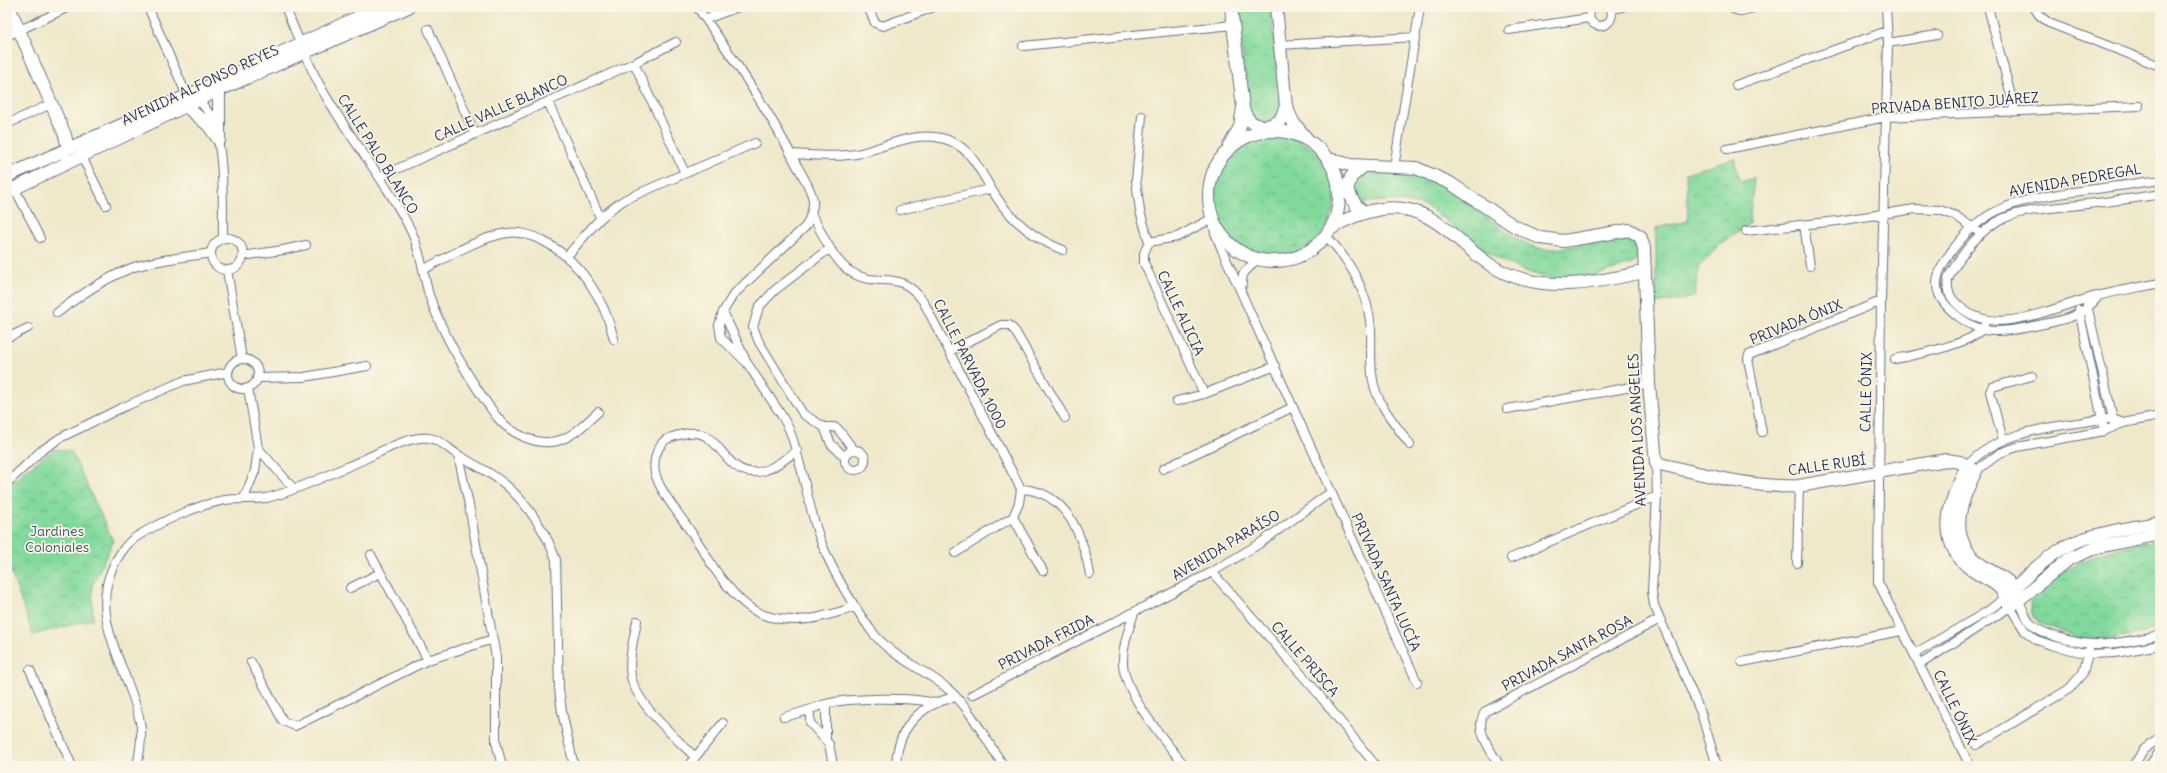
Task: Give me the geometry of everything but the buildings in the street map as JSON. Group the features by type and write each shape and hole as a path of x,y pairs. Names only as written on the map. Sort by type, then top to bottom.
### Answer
{"street":[{"path":"9,7 18,31 65,135 68,148 61,155 29,175 11,191 40,238"},
{"path":"7,36 69,7"},
{"path":"148,7 187,101 219,140"},
{"name":"CALLE PALO BLANCO","path":"285,7 329,102 379,177 411,232 429,295 445,334 489,406 505,427 514,433 531,439 557,441 576,431 598,412"},
{"name":"AVENIDA ALFONSO REYES","path":"11,191 82,157 187,101 198,101 380,7"},
{"name":"AVENIDA ALFONSO REYES","path":"7,176 68,148 187,101 303,48 408,7"},
{"path":"697,7 749,82 791,154 812,195 811,214 806,226 733,295 723,312 719,325 721,338 748,363"},
{"path":"706,19 738,7"},
{"path":"868,7 876,23 883,26 934,7"},
{"path":"1231,7 1232,25 1245,116 1250,122 1265,127 1280,121 1286,106"},
{"path":"1276,7 1286,106 1293,122 1329,159 1335,173 1338,188 1338,203 1328,233"},
{"path":"1394,167 1420,7"},
{"path":"1591,7 1589,18 1593,24 1604,26 1612,19 1611,8 1622,7"},
{"path":"1733,9 1741,12 1756,7"},
{"name":"CALLE ÓNIX","path":"1886,7 1888,43 1880,301 1878,582 1900,630 1914,654 1970,766"},
{"path":"1988,7 2015,111"},
{"path":"2034,7 2039,16 2049,23 2160,66"},
{"path":"1509,30 1589,18"},
{"path":"1023,46 1232,25"},
{"path":"428,29 475,134"},
{"path":"1736,85 1887,31"},
{"path":"1888,43 1936,35"},
{"path":"1279,44 1416,37"},
{"name":"CALLE VALLE BLANCO","path":"379,177 634,63 676,42"},
{"path":"634,63 685,173"},
{"path":"219,90 219,140 223,238"},
{"path":"198,101 209,115 219,140"},
{"path":"548,102 600,217"},
{"path":"7,124 51,104"},
{"name":"PRIVADA BENITO JUÁREZ","path":"1727,150 1886,118 2139,106"},
{"path":"1243,108 1238,132 1217,162 1208,184 1207,195 1212,221 1216,238 1331,492"},
{"path":"1142,116 1136,181 1140,211 1149,242 1177,237 1212,221"},
{"path":"1225,152 1243,139 1264,133 1286,132 1308,139"},
{"path":"791,154 839,156 860,153 920,136 943,138 957,144 970,156 990,189 1006,210 1017,221 1051,245 1063,250"},
{"path":"567,256 600,217 626,199 754,143"},
{"path":"82,157 106,205"},
{"name":"AVENIDA LOS ANGELES","path":"1329,159 1350,165 1416,168 1463,191 1514,226 1540,238 1564,241 1623,230 1635,232 1643,242 1649,384 1656,463 1657,496 1652,591 1654,604 1660,619 1701,713 1717,766"},
{"path":"1364,166 1351,176 1347,190 1356,207 1364,212"},
{"name":"AVENIDA PEDREGAL","path":"2098,297 2088,309 2080,314 2050,323 2018,329 1983,330 1966,322 1948,307 1940,297 1937,286 1938,277 1948,258 1963,237 1973,227 1992,214 2022,202 2160,180"},
{"path":"900,210 990,189"},
{"name":"AVENIDA PEDREGAL","path":"2160,194 2021,212 2000,220 1981,234 1958,261 1951,273 1947,286 1950,296 1959,306 1972,315 1987,320 1997,321 2028,316 2086,299 2160,283"},
{"path":"1212,221 1230,243 1257,259 1272,262 1302,256 1315,248 1328,233 1344,220 1364,212 1388,208 1405,210 1429,217 1491,265 1513,276 1532,282 1556,285 1577,285 1644,272"},
{"path":"1746,231 1804,225 1915,209 1940,210 1956,216 1981,234"},
{"name":"CALLE PARVADA 1000","path":"811,214 830,248 852,273 874,280 898,280 919,295 950,351 1021,489"},
{"path":"1804,225 1810,266"},
{"path":"423,270 471,246 507,233 525,233 556,248 567,256 589,282 610,324 614,339"},
{"path":"1328,233 1350,264 1364,295 1371,331 1370,360 1374,386 1384,406 1410,445"},
{"path":"223,238 228,238 239,243 242,256 236,266 227,270 215,265 211,253 214,244 223,238"},
{"name":"CALLE ALICIA","path":"1149,242 1144,253 1144,263 1204,394"},
{"path":"242,256 283,250 306,244"},
{"path":"830,248 775,290 759,307 753,327 759,342 804,414 824,427 834,427 838,429 854,450"},
{"path":"57,313 76,298 134,267 166,259 211,253"},
{"path":"1242,293 1243,274 1257,259"},
{"path":"227,270 242,359"},
{"path":"2086,299 2114,428"},
{"name":"PRIVADA ÓNIX","path":"1762,432 1748,359 1750,354 1880,301"},
{"path":"2077,302 2104,431"},
{"path":"723,312 748,363 782,416 797,451 820,539 855,607 886,647 907,664 945,687 958,700 1004,766"},
{"path":"1895,359 1944,348 1969,338 1983,330 1987,320"},
{"path":"950,351 1002,325 1009,325 1015,331 1065,418"},
{"path":"7,338 28,328"},
{"path":"257,378 255,365 242,359 233,363 228,372 231,384 236,388 248,388 257,378 304,378 367,366"},
{"path":"1177,401 1204,394 1274,366"},
{"path":"7,483 41,451 60,438 119,409 183,381 228,372"},
{"path":"2003,440 1990,392 1992,387 2032,376"},
{"path":"1506,409 1649,384"},
{"path":"244,498 255,471 258,448 248,388"},
{"path":"1163,469 1293,406"},
{"path":"2015,588 2008,580 1985,567 1974,558 1959,532 1958,519 1961,503 1972,468 2017,446 2104,431 2123,423 2160,416"},
{"path":"2123,423 2113,419 2054,427 2003,440 1984,450 1950,505 1948,528 1951,540 1959,557 1967,565 2001,588 2037,629 2065,639 2089,645 2116,644 2160,635"},
{"path":"824,427 831,444 845,457 847,466 850,469 858,470 865,464 865,455 862,452 854,450 848,452 845,457"},
{"path":"797,451 771,468 763,471 746,472 731,462 708,436 700,432 690,432 665,441 656,454 654,467 656,475 665,492 723,581 743,602 764,615 794,621 820,618 855,607"},
{"path":"137,766 141,746 140,724 134,700 108,628 104,611 106,585 112,569 119,556 134,538 209,503 244,498 266,498 416,438 435,439 445,444 458,455 483,470 511,490 528,510 552,549 556,560 559,690 562,712 574,766"},
{"path":"258,448 293,488"},
{"path":"458,455 470,505 496,657 496,742 502,766"},
{"name":"CALLE RUBÍ","path":"1656,463 1744,483 1781,487 1799,486 1946,460 1953,460 1972,468"},
{"path":"1797,563 1799,486"},
{"path":"955,553 1013,517 1019,503 1021,489 1032,490 1043,493 1066,513 1084,545 1090,574"},
{"name":"AVENIDA PARAÍSO","path":"1134,613 1212,572 1259,544 1331,492"},
{"name":"PRIVADA SANTA LUCÍA","path":"1331,492 1417,682"},
{"path":"1511,558 1657,496"},
{"path":"1013,517 1043,571"},
{"path":"2160,522 2094,537 2069,545 2058,552 2015,588 2012,601 2025,631 2037,640 2089,654 2115,653 2160,645"},
{"path":"1919,665 1986,624 2012,601 2055,568 2084,552 2160,534"},
{"path":"371,555 428,660"},
{"name":"CALLE PRISCA","path":"1212,572 1312,686 1376,766"},
{"path":"350,588 380,573"},
{"path":"1914,654 1982,615 2012,601"},
{"path":"1134,613 1124,648 1123,664 1125,677 1135,697 1185,766"},
{"name":"PRIVADA FRIDA","path":"972,695 1134,613"},
{"name":"PRIVADA SANTA ROSA","path":"1500,766 1482,732 1481,718 1486,711 1660,619"},
{"path":"636,621 630,667 635,688 645,704 695,757"},
{"path":"1742,662 1900,630"},
{"path":"251,662 282,721 295,726 428,660 493,639"},
{"path":"1976,745 2068,689 2083,673 2089,654 2089,645"},
{"path":"30,670 72,766"},
{"path":"784,717 810,711 826,705 853,700 921,700 935,703 958,700"},
{"path":"896,766 898,753 909,724 916,715 935,703"},
{"path":"826,705 826,740"},
{"path":"810,711 810,723 829,744 833,765"},
{"path":"688,766 723,723"},
{"path":"2134,766 2143,750 2160,738"},
{"path":"2149,766 2160,751"}],"green space":[{"path":"1238,7 1271,7 1282,109 1270,122 1256,121 1247,107"},
{"path":"1274,135 1297,140 1317,153 1330,173 1335,196 1330,219 1317,239 1297,252 1274,257 1251,252 1231,239 1218,219 1213,196 1218,173 1231,153 1251,140"},
{"path":"1734,158 1740,182 1754,178 1749,224 1721,243 1700,266 1694,297 1656,304 1656,228 1688,221 1686,173"},
{"path":"1378,170 1399,171 1418,175 1447,186 1498,226 1522,242 1534,247 1545,249 1563,248 1621,236 1631,236 1636,243 1638,252 1634,263 1601,273 1574,279 1541,276 1517,268 1493,256 1471,242 1435,212 1423,206 1399,201 1359,203 1351,184 1360,172"},
{"name":"Jardines Coloniales","path":"55,449 71,451 113,541 92,586 93,619 33,635 7,561 7,489 23,472"},
{"path":"2160,539 2160,629 2113,639 2085,639 2038,623 2031,612 2030,602 2044,587 2073,566 2105,552"}]}
